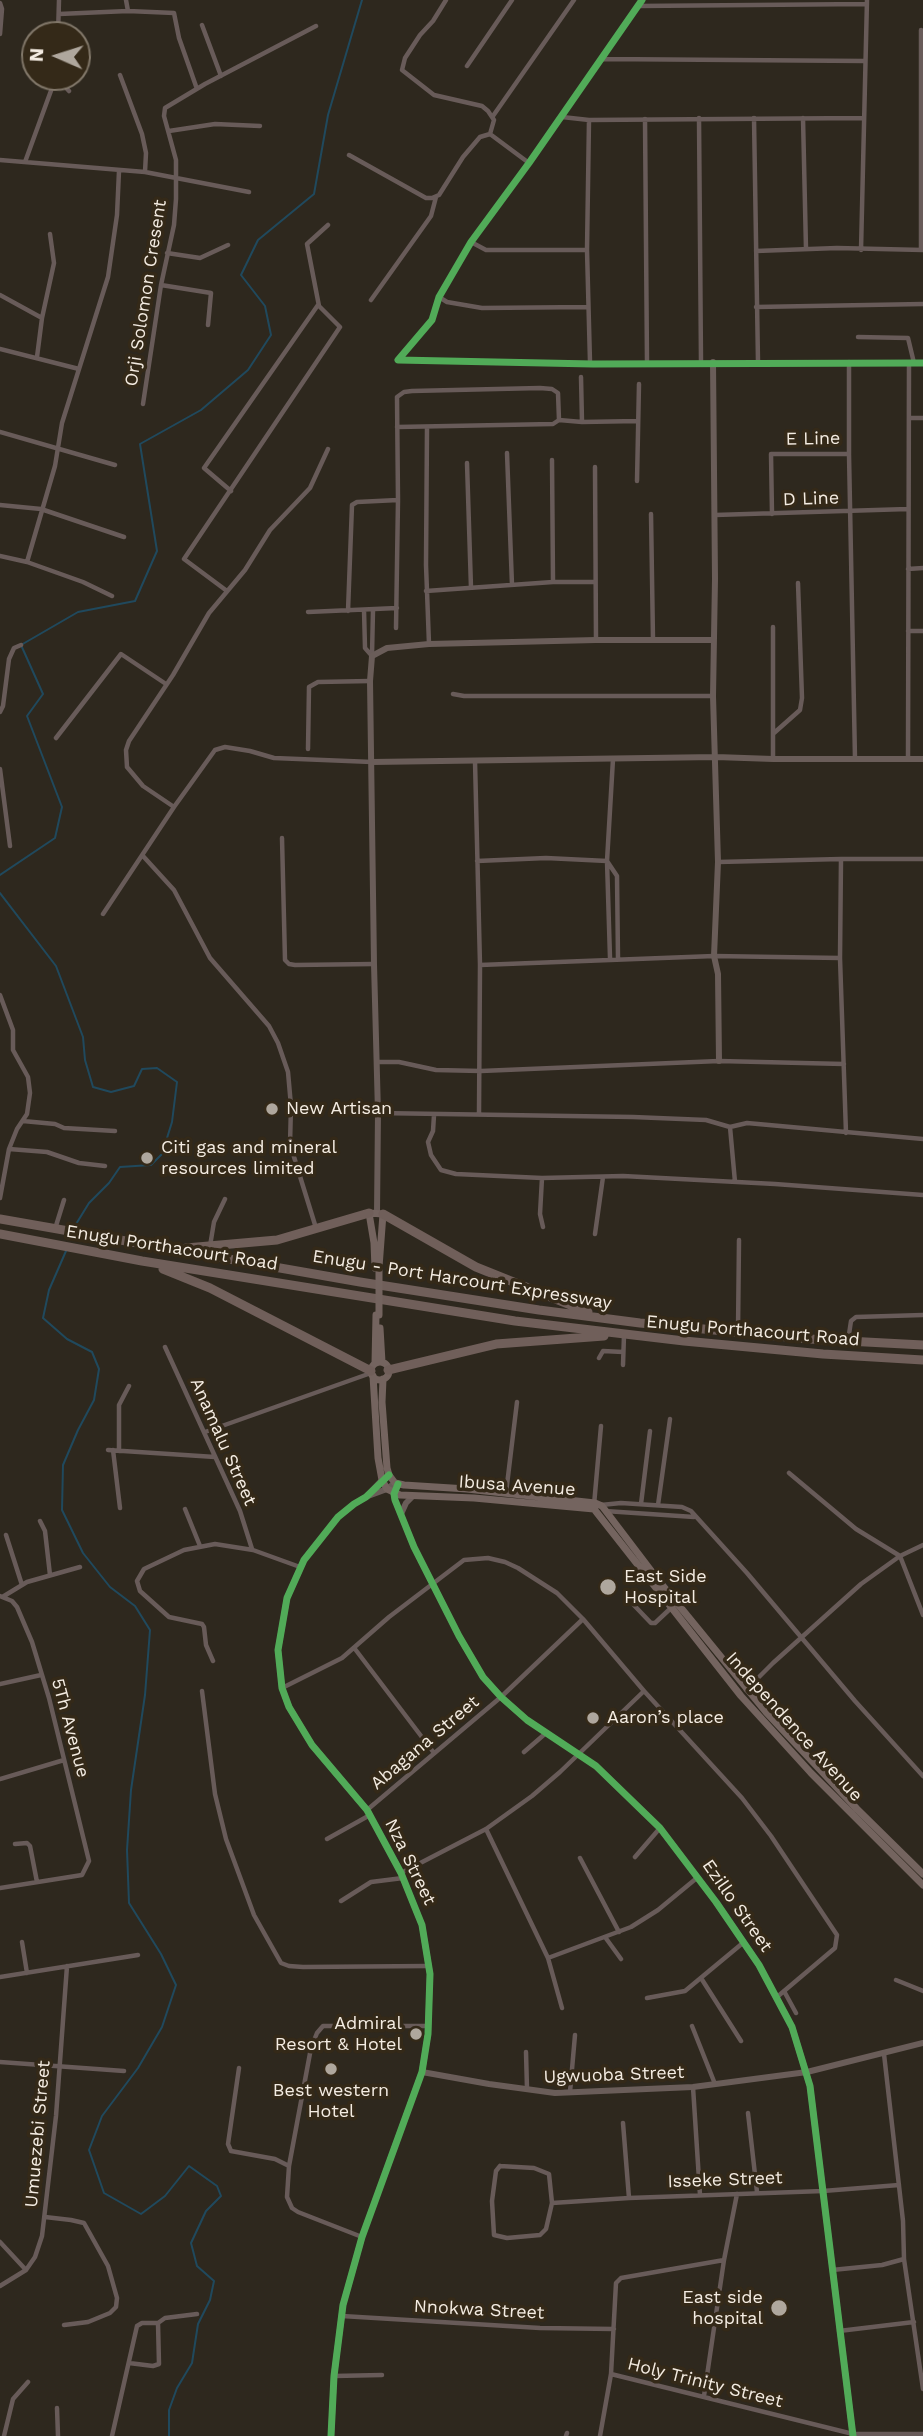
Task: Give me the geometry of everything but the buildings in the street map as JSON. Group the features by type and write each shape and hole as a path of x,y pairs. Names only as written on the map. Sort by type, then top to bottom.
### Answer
{"highway":[{"path":"174,1250 277,1240 376,1213 476,1267 606,1319"},
{"name":"Enugu - Port Harcourt Expressway","path":"0,1219 382,1285 606,1319 848,1342 923,1345"},
{"name":"Enugu Porthacourt Road","path":"0,1234 142,1261 515,1321 623,1335 822,1354 923,1360"},
{"path":"142,1261 210,1288 378,1371 496,1344 623,1335"}],"main road":[{"path":"376,1213 374,1243 377,1268"},
{"path":"376,1213 378,1371 385,1477 391,1491"},
{"path":"385,1477 396,1483"},
{"name":"Ibusa Avenue","path":"396,1483 506,1493 599,1508"},
{"name":"Ibusa Avenue","path":"391,1491 413,1496 599,1508"},
{"name":"Independence Avenue","path":"599,1508 671,1608 682,1616 831,1783 923,1874"},
{"name":"Independence Avenue","path":"599,1508 741,1696 811,1773 923,1885"}],"street":[{"path":"59,0 59,21"},
{"path":"126,0 128,11"},
{"path":"446,0 402,64 402,70 434,95 482,106 493,116"},
{"path":"467,66 512,0"},
{"path":"490,134 493,116 574,0"},
{"path":"642,0 471,242 439,297 432,320 398,360 923,363"},
{"path":"638,6 867,2 861,250"},
{"path":"0,3 0,34"},
{"path":"59,14 128,11 170,11 176,14 179,38 197,89"},
{"path":"202,25 221,76"},
{"name":"Orji Solomon Cresent","path":"143,404 161,285 174,225 176,199 176,160 164,116 165,108 316,26"},
{"path":"755,251 806,248 922,250 920,30"},
{"path":"602,59 865,61"},
{"path":"120,75 142,134 146,153 145,172"},
{"path":"25,162 50,91"},
{"path":"561,117 589,120 863,118"},
{"path":"699,118 701,362"},
{"path":"754,118 758,362"},
{"path":"803,118 806,248"},
{"path":"645,119 647,362"},
{"path":"589,120 587,250 590,363"},
{"path":"169,131 215,124 260,126"},
{"path":"490,134 529,163"},
{"path":"371,300 431,216 437,197 463,157 480,137 490,134"},
{"path":"349,155 426,198 437,197"},
{"path":"0,160 145,172 249,192"},
{"path":"27,562 55,466 62,423 108,277 117,215 119,171"},
{"path":"227,590 184,559 340,327 318,304 307,244 328,225"},
{"path":"37,357 54,263 50,234"},
{"path":"471,242 486,250 587,250"},
{"path":"167,253 200,258 228,245"},
{"path":"161,285 211,293 208,325"},
{"path":"0,295 42,318"},
{"path":"439,297 447,302 482,308 588,307"},
{"path":"231,491 204,468 318,304"},
{"path":"756,307 923,304"},
{"path":"858,337 908,338 911,341 908,759"},
{"path":"0,349 79,369"},
{"path":"713,362 713,696 718,862 715,956 718,974 719,1061"},
{"name":"E Line","path":"772,514 771,454 849,454 849,362"},
{"path":"581,377 582,422"},
{"path":"637,481 639,384"},
{"path":"396,628 397,397 412,391 552,389 558,393 559,420"},
{"path":"909,418 923,418"},
{"path":"397,427 549,425 559,420 638,421"},
{"path":"427,428 426,591 429,644"},
{"path":"0,432 116,465"},
{"path":"174,807 143,786 127,767 126,750 129,741 209,613 252,559 259,543 310,488 328,449"},
{"path":"507,453 512,586"},
{"path":"849,454 855,759"},
{"path":"552,460 552,582"},
{"path":"467,463 471,588"},
{"path":"595,467 596,640"},
{"path":"348,611 352,505 357,502 398,500"},
{"path":"0,505 41,509 124,537"},
{"name":"D Line","path":"715,515 908,509"},
{"path":"651,514 653,640"},
{"path":"0,556 27,562 83,582 112,596"},
{"path":"908,569 923,568"},
{"path":"426,591 552,582 595,582"},
{"path":"774,733 800,709 802,698 798,583"},
{"path":"308,612 397,608"},
{"path":"364,610 365,648 372,656"},
{"path":"373,610 370,681 378,1113 376,1213"},
{"path":"773,627 773,760"},
{"path":"908,631 923,631"},
{"path":"372,656 387,649 429,644 714,640"},
{"path":"0,712 9,659 14,648 22,645"},
{"path":"56,738 121,654 166,684"},
{"path":"308,748 309,687 317,682 370,681"},
{"path":"453,694 713,696"},
{"path":"103,914 215,750 225,747 274,758 372,762 716,757 773,760 923,759"},
{"path":"475,759 480,965 479,1113"},
{"path":"610,958 607,861 613,759"},
{"path":"0,769 10,846"},
{"path":"282,838 285,960 295,965 374,964"},
{"path":"143,856 174,890 210,958 269,1026 278,1043 288,1072 291,1106 288,1127 294,1165 316,1229"},
{"path":"476,861 546,858 607,861"},
{"path":"841,859 840,958 846,1133"},
{"path":"718,862 923,859"},
{"path":"607,861 617,876 618,958"},
{"path":"480,965 610,958 840,958"},
{"path":"0,995 13,1030 13,1050 28,1077 29,1105 9,1149 0,1198"},
{"path":"377,1062 399,1062 436,1070 481,1071 719,1061 844,1064"},
{"path":"378,1113 479,1113 706,1120 730,1127 747,1124 923,1139"},
{"path":"434,1115 433,1131 428,1144 433,1160 441,1170 456,1174 735,1182 923,1195"},
{"path":"22,1121 55,1124 64,1128 115,1131"},
{"path":"730,1127 735,1182"},
{"path":"9,1149 47,1152 79,1163 105,1166"},
{"path":"595,1234 603,1177"},
{"path":"542,1178 540,1214 543,1227"},
{"path":"210,1247 214,1222 225,1199"},
{"path":"57,1230 64,1200"},
{"path":"738,1332 739,1240"},
{"path":"848,1342 851,1321 856,1317 923,1315"},
{"path":"623,1335 623,1365"},
{"name":"Anamalu Street","path":"165,1347 240,1511 253,1550"},
{"path":"599,1358 603,1351 623,1352"},
{"path":"205,1432 378,1371"},
{"path":"120,1508 113,1450 119,1405 129,1387"},
{"path":"506,1493 517,1402"},
{"path":"658,1505 670,1419"},
{"path":"599,1508 601,1426"},
{"path":"641,1504 650,1432"},
{"path":"113,1450 216,1457"},
{"path":"789,1473 856,1529 900,1556 923,1615"},
{"name":"Nza Street","path":"331,2436 334,2376 342,2316 362,2237 422,2072 428,2026 429,1966 422,1925 402,1875 368,1813 312,1745 289,1707 282,1688 278,1658 280,1627 287,1598 300,1567 338,1517 366,1497 385,1477"},
{"path":"366,1497 391,1491 396,1483"},
{"name":"Ezillo Street","path":"391,1491 433,1584 483,1677 500,1697 527,1720 580,1753 631,1797 660,1828 744,1942 792,2027 807,2072 853,2435"},
{"path":"401,1516 404,1505 413,1496"},
{"name":"Ibusa Avenue","path":"599,1508 611,1503 687,1508 923,1776"},
{"name":"Ibusa Avenue","path":"599,1508 695,1517"},
{"path":"185,1509 200,1546"},
{"path":"40,1521 45,1531 50,1576"},
{"path":"6,1535 22,1585"},
{"path":"213,1661 206,1645 202,1624 169,1617 137,1586 139,1574 170,1555 200,1546 226,1544 253,1550 300,1567"},
{"path":"741,1696 861,1584 900,1556 923,1545"},
{"path":"282,1688 342,1658 389,1617 464,1560 497,1559 546,1584 583,1619 644,1691 742,1798 837,1935 835,1948 777,1997"},
{"path":"2,1596 22,1585 80,1567"},
{"name":"5Th Avenue","path":"2,1596 17,1607 32,1642 49,1698 89,1861 82,1875 37,1882"},
{"path":"628,1599 651,1623 655,1623 671,1608"},
{"name":"Abagana Street","path":"327,1839 368,1813 500,1697 583,1619"},
{"path":"355,1648 434,1753"},
{"path":"0,1685 41,1675"},
{"path":"202,1691 215,1794 226,1839 254,1915 281,1963 303,1967 429,1966"},
{"path":"341,1901 371,1882 402,1875 486,1829 531,1796 644,1691"},
{"path":"524,1752 547,1732"},
{"path":"0,1779 64,1760"},
{"path":"635,1857 660,1828"},
{"path":"486,1829 548,1958 562,2008"},
{"path":"0,1888 37,1882 30,1846 27,1843 15,1844"},
{"path":"580,1858 619,1932"},
{"path":"548,1958 619,1932 645,1919 698,1877"},
{"path":"606,1937 621,1959"},
{"path":"23,1942 27,1973"},
{"path":"647,1998 685,1991 744,1942"},
{"path":"0,1977 138,1955"},
{"name":"Umuezebi Street","path":"26,2270 37,2254 45,2217 67,1966"},
{"path":"701,1978 741,2041"},
{"path":"896,1980 923,1991"},
{"path":"784,1991 796,2013"},
{"path":"362,2237 298,2213 288,2203 286,2190 289,2166 307,2065 320,2029 335,2026 428,2026"},
{"path":"692,2026 715,2085"},
{"path":"570,2092 575,2035"},
{"name":"Ugwuoba Street","path":"422,2072 527,2090 570,2092 693,2087 807,2072 923,2043"},
{"path":"526,2052 527,2090"},
{"path":"884,2054 903,2221 904,2259 923,2389"},
{"path":"0,2062 124,2071"},
{"path":"239,2068 228,2144 231,2151 275,2159 289,2166"},
{"path":"693,2087 700,2195"},
{"path":"748,2113 757,2192"},
{"path":"623,2123 629,2198"},
{"path":"500,2166 534,2168 547,2172 551,2179 551,2203 546,2229 540,2235 507,2238 494,2235 494,2186 496,2171 500,2166"},
{"name":"Isseke Street","path":"551,2203 899,2185"},
{"path":"704,2396 724,2260 737,2194"},
{"path":"45,2217 84,2223 108,2266 117,2298 116,2307 110,2313 88,2322 64,2325"},
{"path":"0,2242 26,2270 0,2286"},
{"path":"832,2270 904,2259"},
{"path":"611,2374 615,2287 621,2278 724,2260"},
{"path":"112,2436 136,2326 142,2323 158,2323 165,2318 197,2314"},
{"name":"Nnokwa Street","path":"342,2316 540,2328 614,2329"},
{"path":"839,2331 914,2322"},
{"path":"129,2363 153,2366 159,2364 158,2323"},
{"name":"Holy Trinity Street","path":"600,2436 611,2374 853,2435 923,2434"},
{"path":"334,2376 382,2375"},
{"path":"4,2436 13,2399 28,2382"},
{"path":"57,2408 58,2436"}],"waterway":[{"path":"0,875 55,838 62,807 27,716 43,694 21,645 78,612 135,601 157,551 140,444 201,410 248,370 271,335 265,306 241,275 258,240 314,194 328,115 362,0"},
{"path":"0,893 56,966 83,1037 85,1060 93,1087 111,1092 134,1086 142,1069 157,1068 177,1082 172,1122 162,1154 151,1165 120,1167 109,1183 89,1203 73,1229"},
{"path":"66,1251 49,1290 43,1318 67,1339 92,1352 99,1369 94,1400 63,1465 62,1510 83,1553 110,1587 135,1606 150,1630 145,1695 131,1790 127,1850 129,1903 161,1954 176,1985 162,2027 138,2068 102,2116 89,2150 104,2193 141,2214 165,2196 189,2166 217,2186 221,2196 206,2211 191,2243 197,2266 214,2281 210,2300 198,2324 192,2363 177,2388 169,2410 169,2436"}],"cycle path":[{"path":"642,0 471,242 439,297 432,320 398,360 593,364 923,363"},
{"path":"331,2436 334,2376 343,2305 362,2237 422,2072 428,2034 430,1974 422,1925 401,1873 367,1810 312,1745 289,1707 282,1688 278,1650 287,1598 304,1560 338,1517 366,1497 389,1475"},
{"path":"398,1484 395,1500 414,1547 483,1677 527,1720 596,1766 660,1828 759,1965 792,2027 810,2086 853,2436"}],"place":[{"name":"New Artisan","path":"272,1109"},
{"name":"Citi gas and mineral resources limited","path":"147,1158"},
{"name":"East Side Hospital","path":"608,1587"},
{"name":"Aaron’s place","path":"593,1718"},
{"name":"Admiral Resort & Hotel","path":"416,2034"},
{"name":"Best western Hotel","path":"331,2069"},
{"name":"East side hospital","path":"779,2308"}]}
